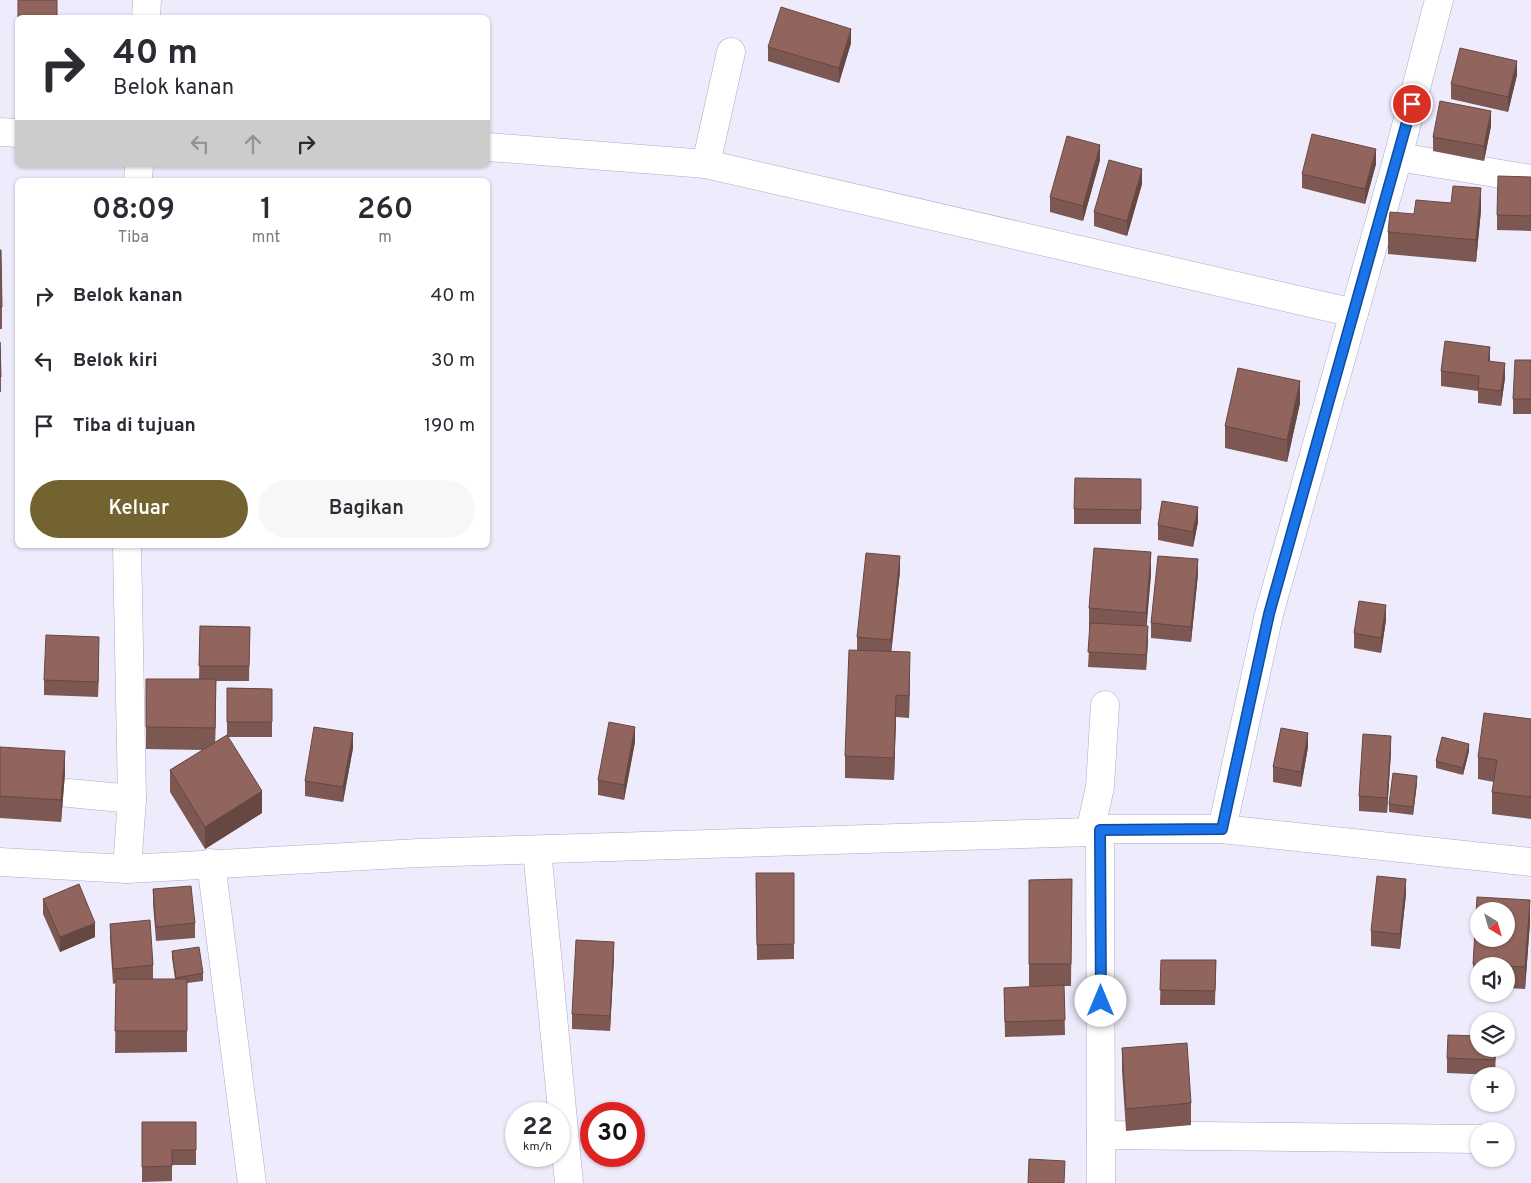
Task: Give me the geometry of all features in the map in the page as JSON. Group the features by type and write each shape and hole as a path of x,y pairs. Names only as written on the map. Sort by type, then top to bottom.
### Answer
{"street":[{"path":"146,15 147,0"},
{"path":"1222,829 1269,614 1398,157 1439,0"},
{"path":"706,164 731,52"},
{"path":"0,132 15,133"},
{"path":"490,147 706,164 1354,313"},
{"path":"1398,157 1531,179"},
{"path":"127,869 132,799 128,548"},
{"path":"1101,1183 1102,1135 1095,831 1100,788 1104,705"},
{"path":"69,793 132,799"},
{"path":"0,862 127,869 537,850 1095,831 1222,829 1531,862"},
{"path":"537,850 569,1183"},
{"path":"211,864 252,1183"},
{"path":"1102,1135 1470,1139"}],"building":[{"path":"18,0 57,0 57,15 18,15"},
{"path":"781,7 851,29 839,68 768,47"},
{"path":"1460,48 1517,61 1508,97 1451,84"},
{"path":"1440,101 1491,111 1484,146 1433,137"},
{"path":"1312,134 1376,149 1365,189 1302,174"},
{"path":"1067,136 1100,145 1083,206 1050,197"},
{"path":"1109,160 1142,169 1127,221 1094,212"},
{"path":"1498,176 1531,177 1531,216 1497,215"},
{"path":"1453,186 1481,188 1476,240 1388,232 1390,212 1414,214 1416,200 1451,203"},
{"path":"1,250 2,307 0,307"},
{"path":"1445,341 1490,347 1488,361 1505,363 1501,391 1478,388 1479,376 1441,371"},
{"path":"0,342 1,377 0,377"},
{"path":"1515,360 1531,360 1531,399 1513,399"},
{"path":"1238,368 1300,381 1287,440 1225,426"},
{"path":"1075,478 1141,479 1141,510 1074,509"},
{"path":"1162,501 1198,507 1193,532 1158,525"},
{"path":"1094,548 1151,552 1146,613 1089,608"},
{"path":"866,553 900,556 891,640 857,637"},
{"path":"1158,556 1198,559 1191,627 1151,623"},
{"path":"1359,601 1386,605 1381,638 1354,633"},
{"path":"1090,623 1148,626 1146,655 1088,652"},
{"path":"200,626 250,627 249,666 199,666"},
{"path":"46,635 99,637 98,682 44,680"},
{"path":"849,650 910,652 909,696 896,695 894,758 845,756"},
{"path":"146,679 216,679 215,728 146,727"},
{"path":"227,688 272,689 272,722 227,722"},
{"path":"1484,713 1531,719 1531,797 1492,792 1497,760 1478,757"},
{"path":"609,722 635,727 624,785 598,780"},
{"path":"314,727 353,733 343,787 305,781"},
{"path":"1281,728 1308,733 1301,772 1273,767"},
{"path":"1363,734 1391,736 1387,798 1359,796"},
{"path":"227,735 262,791 205,827 170,770"},
{"path":"1442,737 1469,744 1463,768 1436,761"},
{"path":"0,747 65,751 61,800 0,796"},
{"path":"1393,773 1417,776 1413,807 1389,804"},
{"path":"756,873 794,873 794,944 757,945"},
{"path":"1377,876 1406,879 1400,934 1371,931"},
{"path":"1072,879 1071,964 1029,964 1029,880"},
{"path":"79,884 95,923 60,937 43,899"},
{"path":"191,886 195,923 156,927 153,889"},
{"path":"1477,897 1530,900 1525,967 1515,966 1515,957 1473,957 1474,948 1515,948 1515,902 1477,902"},
{"path":"150,920 153,965 113,969 110,924"},
{"path":"576,940 614,942 610,1016 572,1014"},
{"path":"199,947 203,973 176,978 172,951"},
{"path":"1161,960 1216,960 1215,991 1160,990"},
{"path":"116,979 187,979 187,1031 115,1031"},
{"path":"1064,985 1065,1020 1005,1022 1004,988"},
{"path":"1448,1035 1470,1036 1470,1057 1495,1057 1495,1060 1447,1058"},
{"path":"1187,1043 1191,1103 1126,1109 1122,1048"},
{"path":"142,1122 196,1122 196,1150 172,1150 172,1166 142,1167"},
{"path":"1029,1159 1065,1161 1064,1183 1028,1183"}],"route":[{"path":"1101,1001 1100,830 1222,829 1269,614 1412,104"}]}
